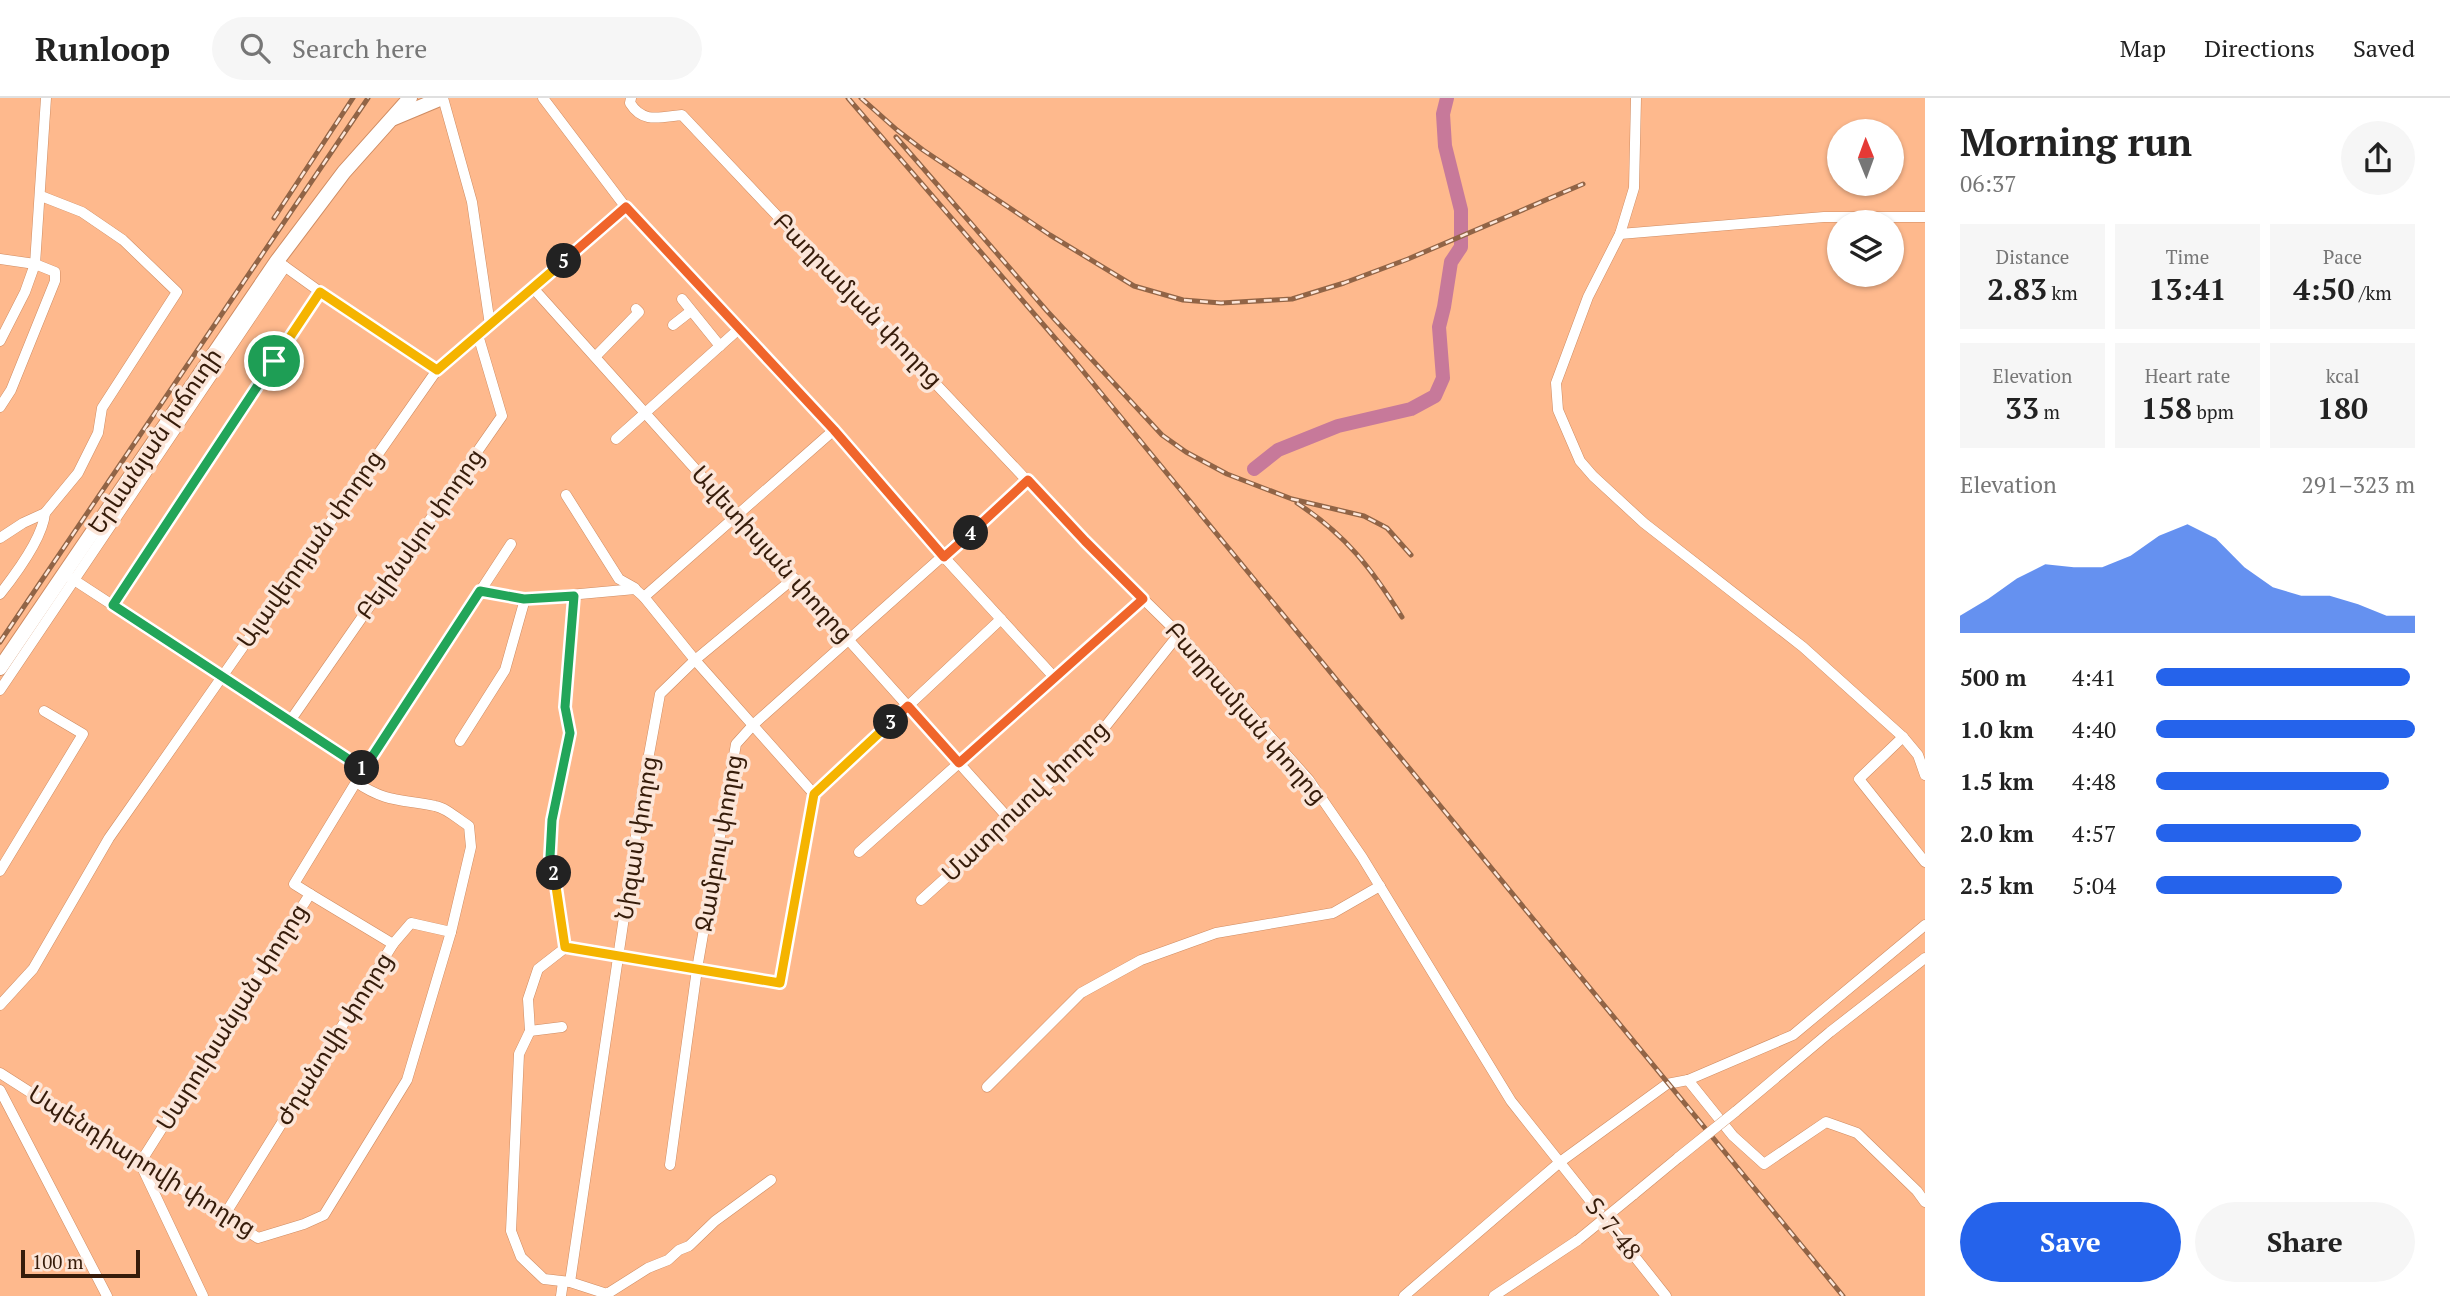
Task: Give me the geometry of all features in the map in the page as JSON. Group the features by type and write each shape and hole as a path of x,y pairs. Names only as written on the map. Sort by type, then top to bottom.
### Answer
{"highway":[{"path":"393,119 398,98"},
{"name":"Երևանյան խճուղի","path":"0,668 70,577 344,172 410,98"},
{"name":"Երևանյան խճուղի","path":"393,119 437,99"}],"street":[{"path":"0,341 25,292 35,264 46,98"},
{"path":"543,98 626,207 834,430 944,557 1054,677"},
{"name":"Բաղրամյան փողոց","path":"631,98 630,103 636,112 645,118 682,115 1085,541 1178,634 1309,780 1380,886 1511,1101 1560,1162"},
{"path":"1636,98 1634,188 1620,234 1588,297 1556,383 1558,410 1580,461 1592,477 1644,523 1803,647 1903,737 1918,755 1925,775"},
{"path":"437,99 472,202 490,325"},
{"path":"0,538 44,513 78,473 98,432 102,408 177,292 123,240 82,212 41,196"},
{"name":"Ալավերդյան փողոց","path":"0,1005 33,969 109,838 437,370 626,207"},
{"path":"1620,234 1824,217 1925,217"},
{"path":"0,259 35,264 55,272 55,281 11,390 0,407"},
{"path":"281,264 437,370"},
{"name":"Ավետիսյան փողոց","path":"533,288 1010,820"},
{"path":"113,605 320,292"},
{"path":"682,299 720,346"},
{"path":"596,356 639,312 636,309"},
{"path":"673,325 691,311"},
{"path":"615,439 740,328"},
{"name":"Բելինսկու փողոց","path":"290,721 502,416 478,335"},
{"path":"644,597 834,430"},
{"name":"Ջամբուլ փողոց","path":"670,1165 698,969 736,744 754,724 848,639 1028,480"},
{"path":"566,495 619,579 644,597 695,660 814,794"},
{"path":"0,594 25,558 44,522 44,513"},
{"name":"Սարուխանյան փողոց","path":"140,1163 310,894 294,884 364,769 511,544"},
{"path":"0,690 70,577 364,769"},
{"name":"Նիզամ փողոց","path":"561,1296 566,1282 660,694 695,660 794,578"},
{"path":"480,591 524,599 635,589"},
{"path":"565,947 550,857 552,820 570,733 565,707 574,596"},
{"path":"460,741 505,670 524,599"},
{"path":"859,852 1143,599"},
{"path":"771,1180 715,1221 689,1246 607,1294 566,1282 544,1279 521,1257 511,1231 519,1054 530,1031 527,999 538,969 565,947 780,983 814,794 1001,619"},
{"name":"Մատրոսով փողոց","path":"921,900 1093,742 1178,634"},
{"path":"0,872 83,734 44,711"},
{"path":"1903,737 1859,779 1925,862"},
{"name":"Սպենդիարովի փողոց","path":"0,1073 258,1238 324,1215 407,1080 451,932 471,847 469,826 438,806 400,802 373,794 356,782"},
{"path":"987,1087 1081,993 1141,960 1216,933 1333,913 1380,886"},
{"name":"Ժդանովի փողոց","path":"224,1216 393,944 310,894"},
{"path":"393,944 411,923 451,932"},
{"path":"1405,1296 1560,1162 1667,1084 1688,1080 1793,1035 1925,925"},
{"path":"1494,1296 1578,1240 1830,1032 1925,958"},
{"path":"530,1031 562,1027"},
{"path":"1688,1080 1733,1136 1764,1164 1826,1122 1857,1133 1925,1202"},
{"path":"0,1090 107,1296"},
{"name":"Տ-7-48","path":"1560,1162 1666,1296"},
{"path":"140,1163 203,1296"}],"waterway":[{"path":"1254,469 1278,450 1338,426 1411,409 1435,396 1443,378 1439,327 1451,262 1461,247 1461,210 1445,146 1443,114 1447,98"}],"railway":[{"path":"274,218 353,98"},
{"path":"0,642 368,98"},
{"path":"848,98 1073,359 1843,1296"},
{"path":"861,98 923,150 1050,235 1134,286 1183,300 1221,303 1292,299 1408,259 1583,184"},
{"path":"896,137 1047,311 1162,435 1186,452 1227,474 1292,499 1364,516 1387,528 1411,555"},
{"path":"1297,503 1344,540 1402,617"}],"route":[{"path":"626,207 834,430 944,557 1028,480 1143,599 959,763 908,706 814,794 780,983 565,947 550,857 552,820 570,733 565,707 574,596 524,599 480,591 364,769 113,605 274,361 320,292 437,370 626,207"}]}
